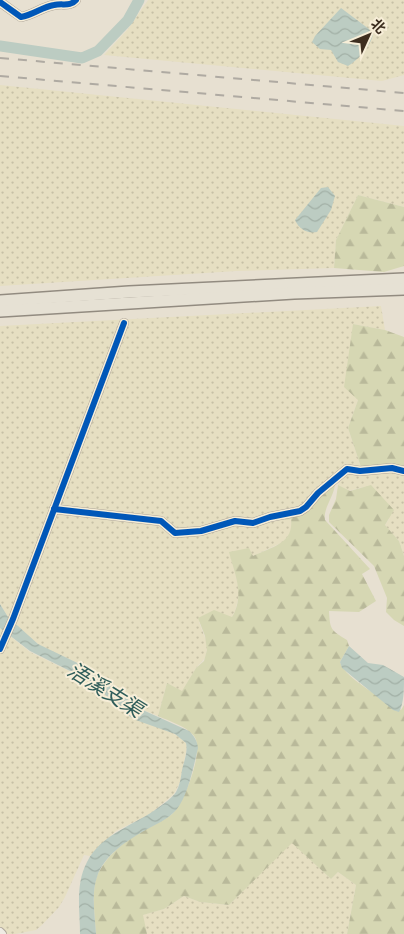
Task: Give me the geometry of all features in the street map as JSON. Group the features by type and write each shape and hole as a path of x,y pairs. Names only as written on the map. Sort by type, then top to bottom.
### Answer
{"main road":[{"path":"0,301 196,288 404,279"},
{"path":"0,310 404,289"}],"street":[{"path":"2,2 21,17 55,5 70,5 76,0"},
{"path":"0,649 124,323"},
{"path":"54,509 161,521 175,533 194,532 235,521 253,524 270,517 300,511 347,469 360,471 392,468 404,471"}],"shaded area":[{"path":"148,0 404,0 404,75 382,81 104,55 128,29"},
{"path":"0,85 404,126 404,207 358,195 336,240 334,268 237,271 0,286"},
{"path":"381,306 385,330 353,324 358,400 348,428 362,470 350,467 291,519 292,528 288,537 283,542 253,556 230,552 240,592 235,611 232,617 199,622 207,643 205,658 196,668 182,692 167,683 158,716 134,706 116,687 85,666 45,649 8,617 0,604 0,326"},
{"path":"382,471 404,472 404,556 399,541 385,525 389,519 364,487 348,491 338,485 341,478 348,473 364,474"},
{"path":"0,628 30,652 92,682 115,703 178,736 186,743 187,747 180,782 174,794 150,814 116,831 90,856 84,855 59,907 36,930 15,934 0,934"},
{"path":"292,842 331,879 338,872 356,885 347,934 147,934 142,915 164,909 184,896 200,902 229,905"}],"green space":[{"path":"358,195 404,207 404,266 384,272 334,268 336,240"},
{"path":"353,324 385,330 404,337 404,468 362,470 348,428 358,400 344,387"},
{"path":"335,484 325,520 370,569 362,574 376,601 359,612 329,611 332,629 347,640 349,646 340,662 343,669 367,689 401,710 404,705 404,934 347,934 356,885 338,872 331,879 292,843 229,905 200,902 184,896 164,909 143,915 147,934 96,934 94,892 100,870 110,856 123,844 172,814 182,799 192,776 197,753 197,743 194,736 182,727 158,716 167,683 182,691 196,668 204,661 207,650 205,636 198,618 214,610 232,617 236,609 238,585 229,552 249,548 253,556 280,544 289,534 291,527 291,519 285,520 285,515"},
{"path":"338,485 350,491 371,485 394,510 385,525 399,541 404,556 404,626 386,612 387,598 374,566 329,522 329,515 336,499"}],"water":[{"path":"341,8 369,29 373,35 363,53 348,66 338,62 331,50 320,49 312,42 315,36"},
{"path":"328,187 335,196 331,210 317,232 304,230 295,220 321,188"},
{"path":"0,604 8,617 38,644 92,670 116,687 134,706 189,731 197,743 198,748 190,780 177,809 165,819 122,845 109,857 100,870 94,891 96,934 80,934 80,889 83,871 87,862 101,844 149,814 174,794 180,781 186,753 186,743 175,734 133,719 92,682 30,651 0,628"},
{"path":"349,646 368,663 383,665 404,677 403,700 399,712 393,710 342,668 340,662"}],"waterway":[{"name":"浯溪支渠","path":"0,46 82,58 98,51 128,20 139,0"}],"railway":[{"path":"0,58 404,93"},
{"path":"0,76 404,111"}],"cycle path":[{"path":"0,2 21,17 50,6 69,4 76,0"},
{"path":"0,649 124,323"},
{"path":"54,509 161,521 175,533 201,531 235,521 253,523 270,517 300,511 347,469 360,471 392,468 404,471"}]}
